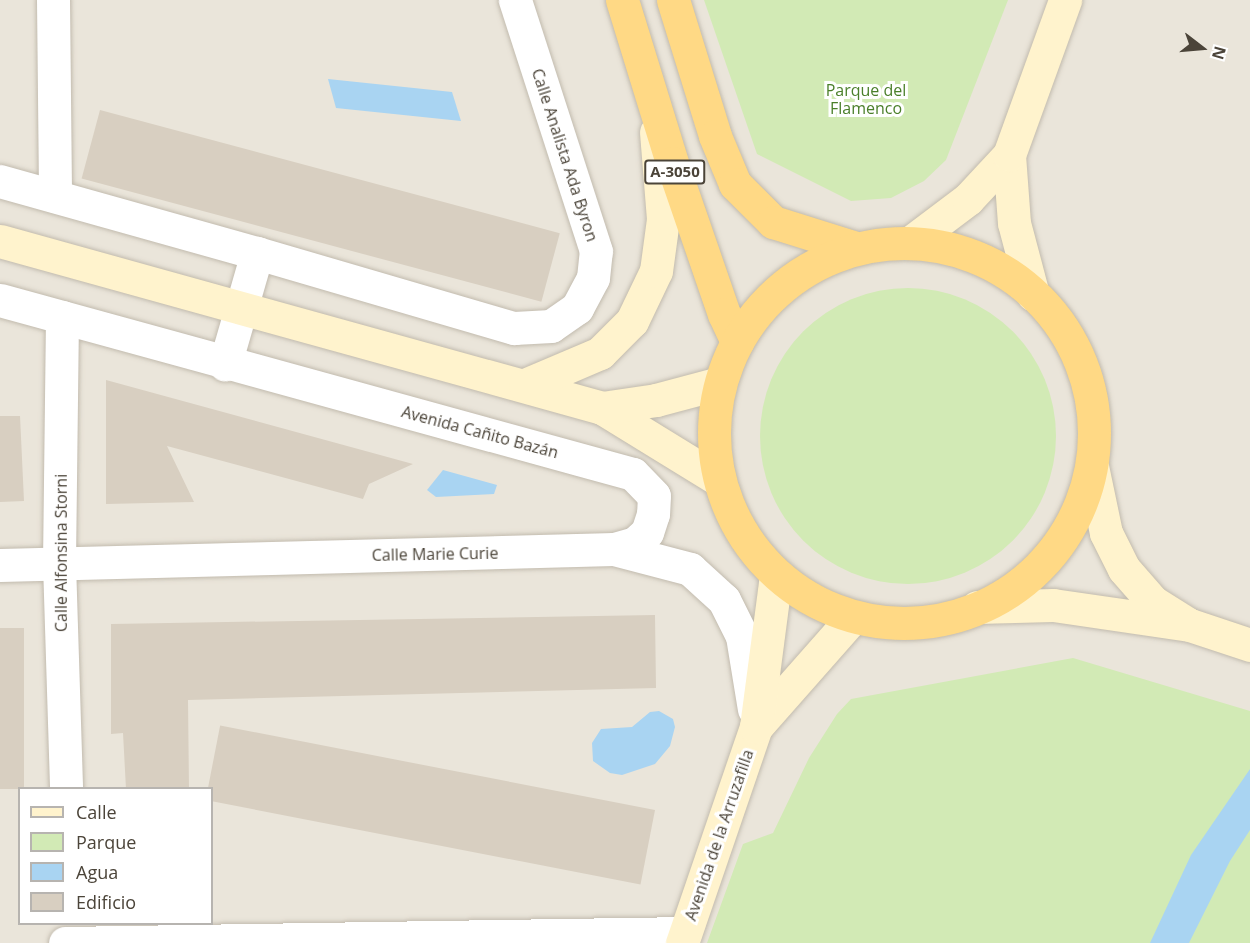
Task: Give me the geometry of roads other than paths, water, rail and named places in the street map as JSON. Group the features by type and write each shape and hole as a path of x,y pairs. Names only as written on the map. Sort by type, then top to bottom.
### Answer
{"highway":[{"name":"A-3050","path":"622,0 723,314 737,342"},
{"name":"A-3050","path":"672,0 715,136 735,184 773,222 856,248"},
{"path":"911,242 962,251 1024,284 1066,331 1091,396 1092,466 1080,508 1053,552 1012,591 949,619 886,624 852,618 810,600 776,575 743,536 719,480 714,431 720,383 737,342 769,300 803,271 856,248 911,242"}],"main road":[{"path":"911,242 968,199 1009,155 1065,0"},
{"path":"525,386 600,352 632,321 656,271 663,219 653,100"},
{"path":"1009,155 1014,223 1033,295"},
{"path":"0,241 602,408 719,480"},
{"path":"602,408 656,400 720,383"},
{"path":"1092,466 1106,533 1124,569 1153,602 1190,625"},
{"name":"Avenida de la Arruzafilla","path":"683,938 756,727 776,575"},
{"path":"977,607 1053,605 1190,625 1250,645"},
{"name":"Avenida de la Arruzafilla","path":"756,727 852,618"}],"street":[{"path":"53,0 55,196"},
{"name":"Calle Analista Ada Byron","path":"257,253 514,328 551,326 577,308 593,279 597,251 515,0"},
{"path":"0,182 257,253 225,364"},
{"name":"Avenida Cañito Bazán","path":"0,300 225,364 633,474 654,496 653,514 647,532 635,543 614,549"},
{"name":"Calle Alfonsina Storni","path":"62,317 59,563 66,787"},
{"name":"Calle Marie Curie","path":"0,565 614,549 690,569 724,600 742,636 756,727"},
{"path":"70,925 71,943"},
{"path":"65,943 683,938"}],"water":[{"path":"328,79 452,92 461,121 336,108"},
{"path":"443,470 497,485 494,494 436,497 427,490"},
{"path":"659,711 673,719 675,727 670,746 655,764 622,775 610,773 593,761 592,743 601,729 632,727 650,712"},
{"path":"1250,769 1250,830 1230,861 1189,943 1150,943 1191,855"}],"park label":[{"name":"Parque del Flamenco","path":"866,99"}]}
